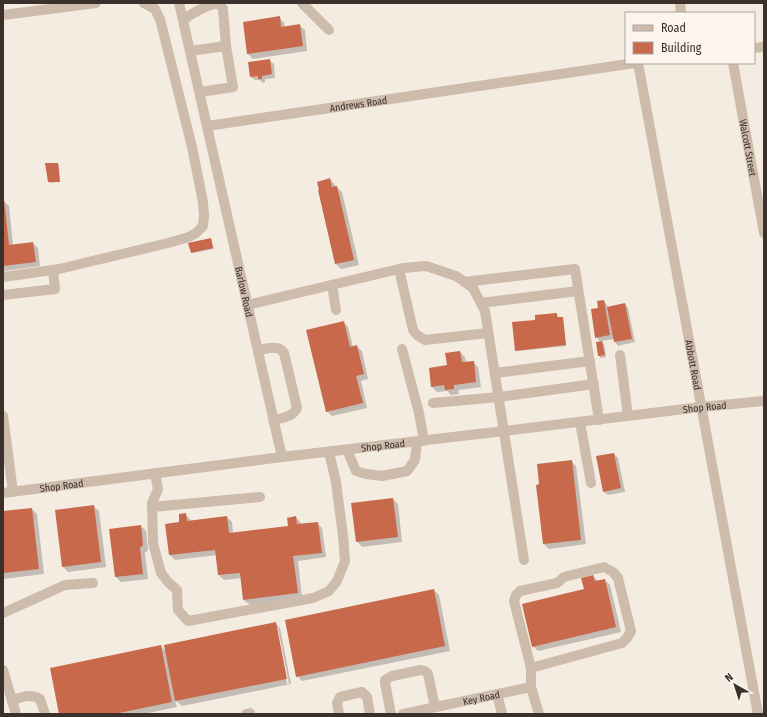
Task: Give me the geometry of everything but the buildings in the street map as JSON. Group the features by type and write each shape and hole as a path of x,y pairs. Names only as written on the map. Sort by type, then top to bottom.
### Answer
{"street":[{"path":"3,15 96,3"},
{"path":"3,277 53,270 189,237 203,226 203,202 192,147 160,19 155,9 144,3"},
{"path":"179,3 208,126"},
{"path":"183,20 199,9 212,4 219,3 223,9 226,46 233,87 200,92"},
{"path":"302,3 329,30"},
{"path":"190,51 226,46"},
{"name":"Andrews Road","path":"208,126 628,64"},
{"name":"Abbott Road","path":"638,64 758,714"},
{"name":"Walcott Street","path":"733,64 764,233"},
{"name":"Barlow Road","path":"208,126 282,457"},
{"path":"247,305 399,269 426,266 456,276 473,288 485,312 524,560"},
{"path":"399,269 413,330 417,335 425,340 488,333"},
{"path":"464,282 575,269 600,420"},
{"path":"3,295 55,289 53,270"},
{"path":"332,285 336,310"},
{"path":"480,303 578,291"},
{"path":"258,350 278,348 282,350 297,408 292,414 273,420"},
{"path":"347,450 356,471 366,474 382,476 407,470 415,460 420,441 419,413 402,349"},
{"path":"620,355 628,416"},
{"path":"495,373 590,361"},
{"path":"433,403 499,397 594,384"},
{"name":"Shop Road","path":"8,492 282,457 701,407 764,401"},
{"path":"3,416 8,492"},
{"path":"580,422 591,483"},
{"path":"155,474 158,489 152,503 153,543 161,573 177,590 178,610 188,621 313,598 329,591 337,582 345,562 336,482 329,452"},
{"path":"152,507 260,497"},
{"path":"531,668 622,643 627,638 630,631 618,578 613,572 604,567 564,577 557,583 520,591 516,595 514,601 531,668 531,687 539,714"},
{"path":"3,613 65,585 93,583"},
{"path":"3,670 16,714"},
{"path":"391,714 384,683 385,680 392,676 421,670 428,674 435,707"},
{"name":"Key Road","path":"403,714 531,687"},
{"path":"339,714 337,703 340,697 362,692 367,697 370,714"},
{"path":"497,694 502,714"},
{"path":"12,700 25,696 35,696 40,699 45,714"},
{"path":"246,714 250,714"}]}
